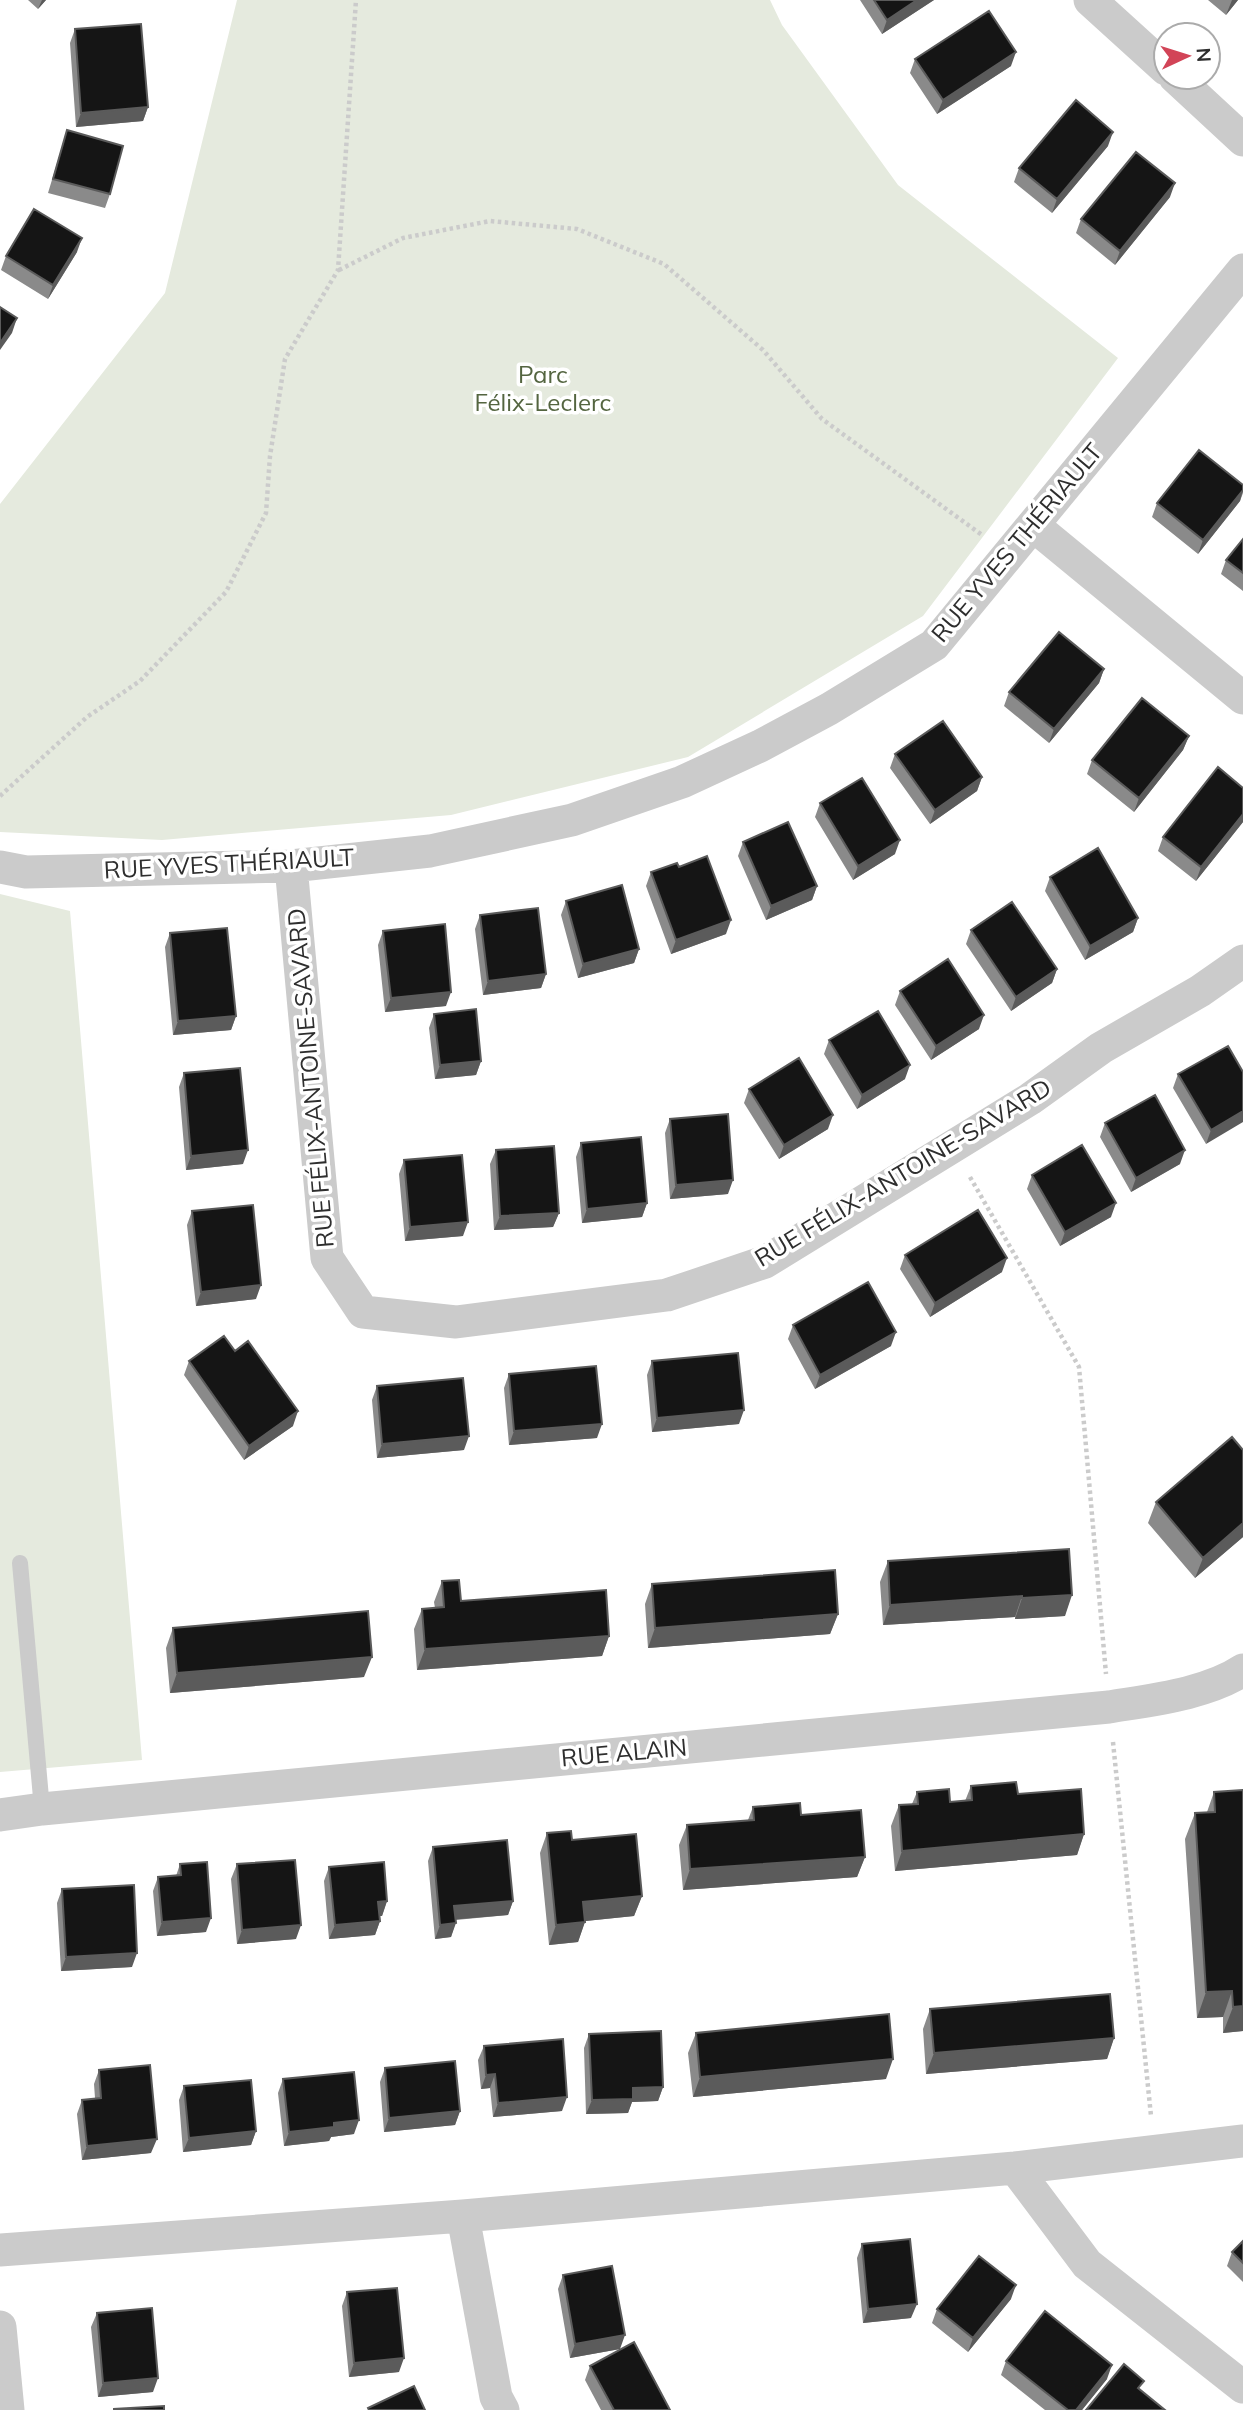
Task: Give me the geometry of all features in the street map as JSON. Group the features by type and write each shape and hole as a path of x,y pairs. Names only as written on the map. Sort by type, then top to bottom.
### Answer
{"street":[{"path":"1090,0 1152,56"},
{"path":"1190,91 1243,139"},
{"name":"RUE YVES THÉRIAULT","path":"0,867 26,872 291,866 430,851 572,820 682,782 760,746 829,709 934,645 1243,270"},
{"path":"1034,526 1243,698"},
{"name":"RUE FÉLIX-ANTOINE-SAVARD","path":"291,866 327,1258 363,1312 456,1322 667,1295 765,1262 1030,1099 1101,1048 1200,991 1243,961"},
{"name":"RUE ALAIN","path":"0,1815 1109,1707 1170,1697 1229,1679 1243,1670"},
{"path":"0,2250 464,2216 1015,2168 1243,2141"},
{"path":"1015,2168 1087,2264 1243,2386"},
{"path":"464,2216 496,2397 503,2410"},
{"path":"0,2327 8,2410"}],"lane":[{"path":"20,1563 42,1809"}],"path":[{"path":"0,796 87,717 140,681 226,592 266,513 272,444 285,359 338,270 356,0"},
{"path":"338,270 404,238 490,221 577,229 664,264 763,350 822,419 1010,555"},
{"path":"952,1146 1079,1367 1109,1707 1154,2152"}],"green space":[{"name":"Parc Félix-Leclerc","path":"237,0 770,0 782,25 898,185 1118,358 923,616 688,757 451,815 162,840 0,832 0,504 165,293"},
{"path":"0,894 70,911 142,1760 0,1772"}],"building":[{"path":"874,0 917,0 887,20"},
{"path":"989,11 1016,52 943,100 915,59"},
{"path":"141,24 148,107 81,113 75,29"},
{"path":"1076,100 1113,132 1057,199 1019,168"},
{"path":"67,130 123,146 110,194 53,179"},
{"path":"1136,152 1175,183 1120,251 1081,219"},
{"path":"34,209 82,238 53,285 6,256"},
{"path":"0,307 17,318 0,343"},
{"path":"1199,450 1243,485 1243,490 1203,540 1157,503"},
{"path":"1243,539 1243,573 1226,560"},
{"path":"1059,632 1104,669 1054,729 1009,692"},
{"path":"1142,698 1189,736 1139,798 1092,760"},
{"path":"943,721 982,777 935,810 895,754"},
{"path":"1218,767 1243,788 1243,814 1201,867 1163,837"},
{"path":"862,778 900,840 858,866 820,803"},
{"path":"788,822 817,886 771,906 743,842"},
{"path":"1098,848 1138,918 1090,946 1050,877"},
{"path":"707,856 731,920 676,940 651,872 677,863 679,867"},
{"path":"622,885 639,949 583,964 566,901"},
{"path":"1012,902 1057,969 1016,997 971,930"},
{"path":"538,908 546,974 488,981 480,915"},
{"path":"445,924 451,992 391,998 383,931"},
{"path":"227,928 236,1016 178,1021 170,933"},
{"path":"948,959 984,1015 936,1046 900,991"},
{"path":"476,1009 481,1061 440,1065 434,1014"},
{"path":"878,1011 910,1065 862,1095 829,1040"},
{"path":"1228,1046 1243,1072 1243,1111 1211,1130 1178,1074"},
{"path":"799,1058 833,1115 784,1145 749,1089"},
{"path":"240,1068 248,1150 191,1156 184,1073"},
{"path":"1155,1095 1185,1150 1136,1178 1105,1123"},
{"path":"728,1114 733,1180 676,1185 670,1119"},
{"path":"641,1137 647,1203 587,1209 581,1143"},
{"path":"1082,1145 1116,1203 1065,1232 1032,1175"},
{"path":"554,1146 559,1213 500,1216 496,1150"},
{"path":"462,1155 468,1222 410,1227 404,1160"},
{"path":"253,1205 261,1285 201,1292 192,1211"},
{"path":"978,1210 1007,1258 935,1303 905,1255"},
{"path":"868,1282 896,1332 820,1375 793,1325"},
{"path":"224,1336 235,1351 248,1341 298,1411 249,1446 189,1361"},
{"path":"738,1353 744,1410 657,1418 652,1361"},
{"path":"596,1366 602,1424 514,1431 509,1374"},
{"path":"463,1378 469,1436 382,1444 377,1386"},
{"path":"1232,1437 1243,1450 1243,1523 1203,1558 1156,1502"},
{"path":"1069,1549 1072,1595 890,1605 888,1561"},
{"path":"835,1570 838,1614 655,1628 652,1584"},
{"path":"459,1580 461,1601 606,1590 609,1636 425,1649 422,1609 444,1607 442,1581"},
{"path":"368,1611 372,1657 177,1673 173,1628"},
{"path":"1016,1782 1018,1794 1081,1789 1084,1834 902,1851 899,1805 918,1804 917,1792 949,1789 950,1802 972,1800 971,1786"},
{"path":"1243,1790 1243,2006 1233,2007 1232,1991 1206,1992 1195,1813 1215,1812 1214,1792"},
{"path":"800,1803 801,1815 861,1810 865,1857 690,1869 687,1825 754,1820 753,1807"},
{"path":"571,1831 572,1840 636,1834 642,1896 583,1902 585,1922 556,1925 547,1833"},
{"path":"507,1840 513,1901 454,1906 456,1923 440,1925 433,1847"},
{"path":"295,1860 301,1925 242,1930 237,1864"},
{"path":"207,1862 211,1918 162,1922 158,1877 181,1875 180,1864"},
{"path":"384,1862 387,1901 378,1902 380,1921 335,1925 329,1867"},
{"path":"134,1885 137,1953 66,1957 62,1889"},
{"path":"1110,1994 1114,2038 934,2053 930,2009"},
{"path":"889,2014 893,2059 700,2077 696,2033"},
{"path":"661,2031 663,2087 633,2088 633,2099 592,2100 589,2034"},
{"path":"563,2039 567,2097 498,2103 495,2074 486,2075 484,2046"},
{"path":"455,2061 460,2111 389,2118 385,2068"},
{"path":"150,2065 157,2139 87,2146 82,2100 101,2098 99,2070"},
{"path":"354,2072 359,2120 334,2123 334,2127 289,2132 283,2079"},
{"path":"251,2080 256,2131 189,2138 184,2086"},
{"path":"910,2239 917,2304 868,2309 862,2244"},
{"path":"1243,2241 1243,2263 1232,2252"},
{"path":"979,2256 1016,2285 973,2338 937,2309"},
{"path":"612,2266 625,2335 575,2344 563,2275"},
{"path":"397,2288 404,2358 354,2363 347,2292"},
{"path":"152,2308 158,2378 103,2383 97,2313"},
{"path":"1045,2311 1112,2365 1076,2410 1068,2410 1006,2361"},
{"path":"634,2342 670,2410 614,2410 590,2366"},
{"path":"1124,2364 1144,2381 1138,2388 1165,2410 1086,2410"},
{"path":"414,2386 425,2410 369,2410 368,2408"},
{"path":"164,2406 164,2410 114,2410 114,2409"}]}
